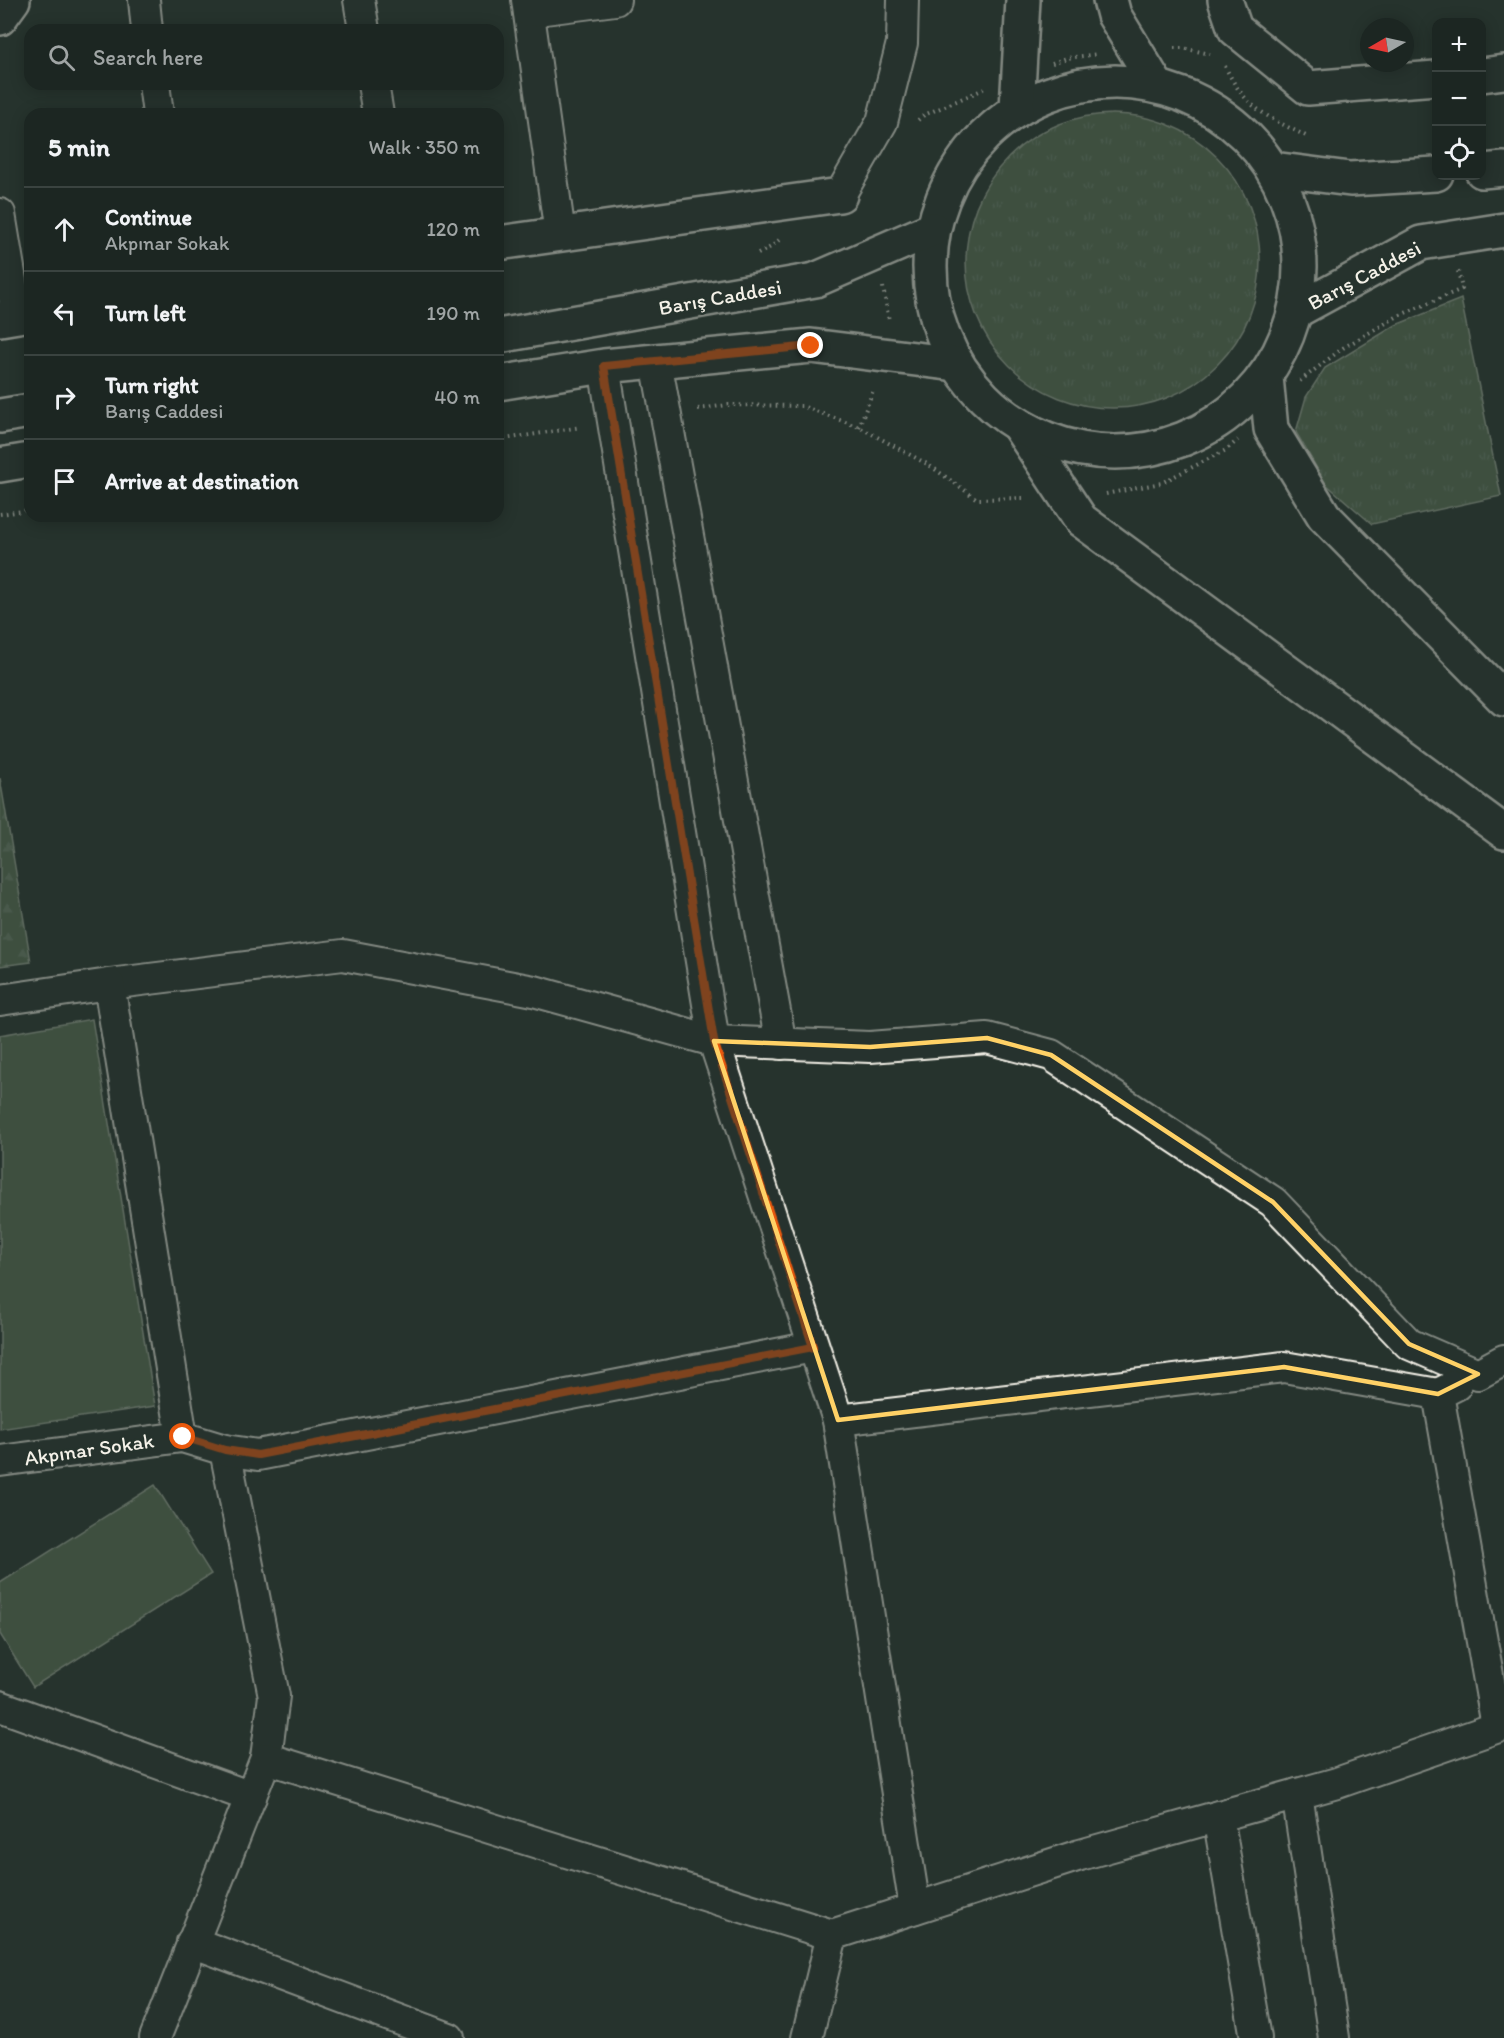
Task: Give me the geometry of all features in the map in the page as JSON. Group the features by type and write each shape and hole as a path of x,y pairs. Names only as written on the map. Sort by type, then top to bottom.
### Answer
{"main road":[{"path":"0,18 13,0"},
{"path":"1017,108 1023,0"},
{"path":"1110,0 1114,15 1157,86"},
{"path":"1225,0 1235,29 1308,88 1432,78"},
{"path":"1486,74 1504,72"},
{"path":"1109,80 1157,86 1203,103 1242,132 1274,169 1293,214 1301,262 1296,311 1284,346 1266,377 1227,417 1179,443 1125,454 1070,449 1020,428 984,400 956,364 937,322 929,276 933,229 949,182 955,173 978,140 1017,108 1061,88 1109,80"},
{"path":"1274,169 1350,179 1432,174"},
{"path":"1486,171 1504,169"},
{"path":"504,242 840,195"},
{"name":"Barış Caddesi","path":"504,335 815,280 933,229"},
{"name":"Barış Caddesi","path":"1296,311 1421,243 1504,230"},
{"path":"504,382 604,366 811,346 956,364"},
{"path":"1266,377 1271,429 1324,516 1504,699"},
{"path":"0,416 24,412"},
{"path":"1020,428 1081,520 1504,832"},
{"path":"0,465 24,461"}],"street":[{"path":"144,0 146,24"},
{"path":"359,0 363,24"},
{"path":"560,234 528,5 615,0"},
{"path":"840,195 882,122 902,43 903,0"},
{"path":"155,90 157,108"},
{"path":"374,90 377,108"},
{"path":"0,214 16,317"},
{"path":"656,361 781,1044"},
{"path":"604,366 714,1041 838,1420 915,1908"},
{"path":"0,1000 343,955 534,991 714,1041 870,1047 987,1038 1051,1055 1273,1202 1409,1344 1478,1374"},
{"path":"109,984 183,1437"},
{"name":"Akpınar Sokak","path":"0,1461 183,1437 225,1450 258,1455 813,1347"},
{"path":"838,1420 1284,1367 1438,1394 1504,1360"},
{"path":"266,1758 832,1935 1080,1855 1337,1783 1501,1725 1438,1394"},
{"path":"155,2038 266,1758 274,1696 225,1450"},
{"path":"0,1706 251,1797"},
{"path":"1297,1794 1334,2038"},
{"path":"1218,1816 1256,2038"},
{"path":"807,2038 832,1935"},
{"path":"192,1942 449,2038"}],"path":[{"path":"752,257 771,247 786,233"},
{"path":"874,254 880,266 892,339 859,427 929,465 976,499 1066,497 1099,496 1161,483 1226,450 1304,377 1343,348 1398,316 1462,289 1450,238"},
{"path":"0,514 24,511"}],"highlighted area":[{"path":"987,1038 1051,1055 1273,1202 1409,1344 1478,1374 1438,1394 1284,1367 838,1420 714,1041 870,1047"}],"green space":[{"path":"1099,114 1127,114 1156,120 1182,131 1207,147 1227,167 1243,192 1254,218 1258,232 1260,261 1258,290 1243,330 1227,355 1207,375 1182,391 1156,402 1127,408 1099,408 1070,402 1044,391 1019,375 999,355 983,330 972,304 966,275 966,247 972,218 983,192 999,167 1019,147 1044,131 1070,120"},
{"path":"1461,299 1501,496 1372,524 1326,484 1296,432 1306,397 1325,368 1396,325"},
{"path":"0,778 31,962 0,966"},
{"path":"92,1019 155,1406 0,1429 0,1035"},
{"path":"155,1485 211,1574 33,1687 0,1634 0,1583"}],"route":[{"path":"183,1437 225,1450 258,1455 813,1347 714,1041 604,366 811,346"}]}
